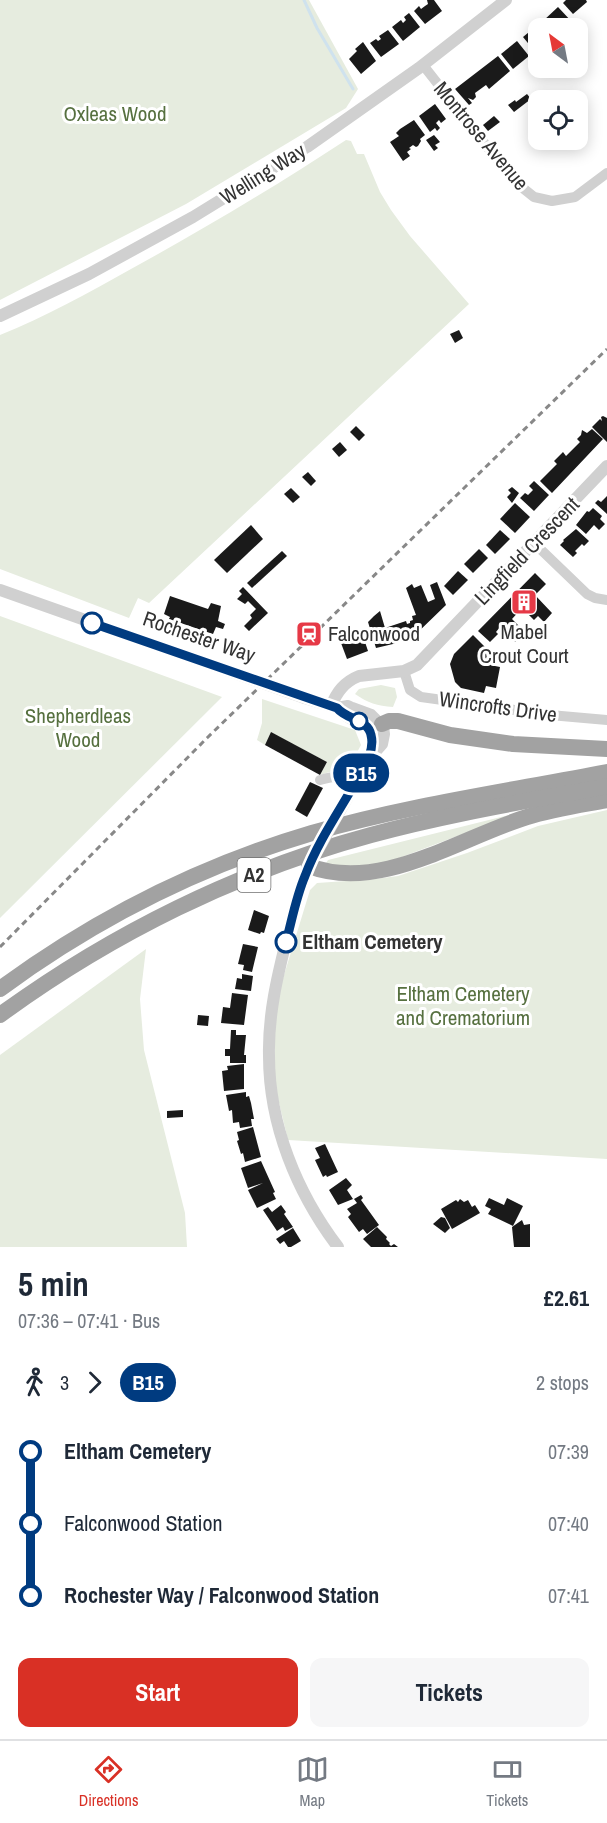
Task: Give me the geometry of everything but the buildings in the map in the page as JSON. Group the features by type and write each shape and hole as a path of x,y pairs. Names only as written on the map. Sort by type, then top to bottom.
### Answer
{"highway":[{"path":"390,723 513,744 607,749"},
{"name":"A2","path":"0,1015 92,954 166,914 233,883 300,857 371,835 607,772"},
{"name":"A2","path":"0,989 99,924 165,890 239,858 349,823 399,812 533,793 607,786"},
{"path":"310,865 327,872 339,873 392,868 525,817 607,800"}],"street":[{"name":"Welling Way","path":"0,316 88,274 193,217 307,147 423,65 506,0"},
{"name":"Montrose Avenue","path":"423,65 514,181 534,197 552,201 568,199 585,191 607,173"},
{"name":"Lingfield Crescent","path":"334,707 337,692 352,678 404,671 417,665 607,466"},
{"path":"534,543 580,588 594,598 607,600"},
{"name":"Rochester Way","path":"0,590 306,698 334,707 348,706 390,723"},
{"name":"Wincrofts Drive","path":"404,671 410,690 421,697 550,715 607,720"},
{"path":"334,707 344,716 368,728 372,739 368,761"},
{"path":"338,1247 315,1213 291,1162 277,1118 269,1064 270,1028 276,982 298,893 310,865 356,782 368,761 382,744 390,723"},
{"path":"320,780 338,775 356,782"}],"green space":[{"name":"Oxleas Wood","path":"0,0 309,0 358,89 346,108 186,204 0,300"},
{"path":"346,140 351,141 357,154 364,154 380,192 410,236 469,304 149,603 138,598 129,618 0,569 0,335 66,304 158,254 213,223"},
{"name":"Shepherdleas Wood","path":"0,616 222,697 0,918"},
{"path":"381,685 395,688 397,697 393,707 364,700 355,694 359,689"},
{"path":"262,699 355,730 361,745 348,769 320,775 327,762 272,733 265,745 257,740 262,723"},
{"name":"Eltham Cemetery and Crematorium","path":"607,810 607,1159 288,1140 275,1086 275,1020 280,988 310,890 317,883 398,876 538,826"},
{"path":"521,812 383,864 323,868 328,860"},
{"path":"146,949 140,999 144,1050 185,1213 187,1247 0,1247 0,1055"}],"waterway":[{"path":"304,0 317,28 353,89"}],"railway":[{"path":"0,947 207,738 607,349"}],"bus line":[{"name":"B15","path":"92,623 337,708 344,716 368,728 371,733 372,747 368,761 309,866 298,893 286,942"}],"place":[{"name":"Mabel Crout Court","path":"524,602"},
{"name":"Falconwood","path":"309,634"},
{"name":"Eltham Cemetery","path":"286,942"}]}
